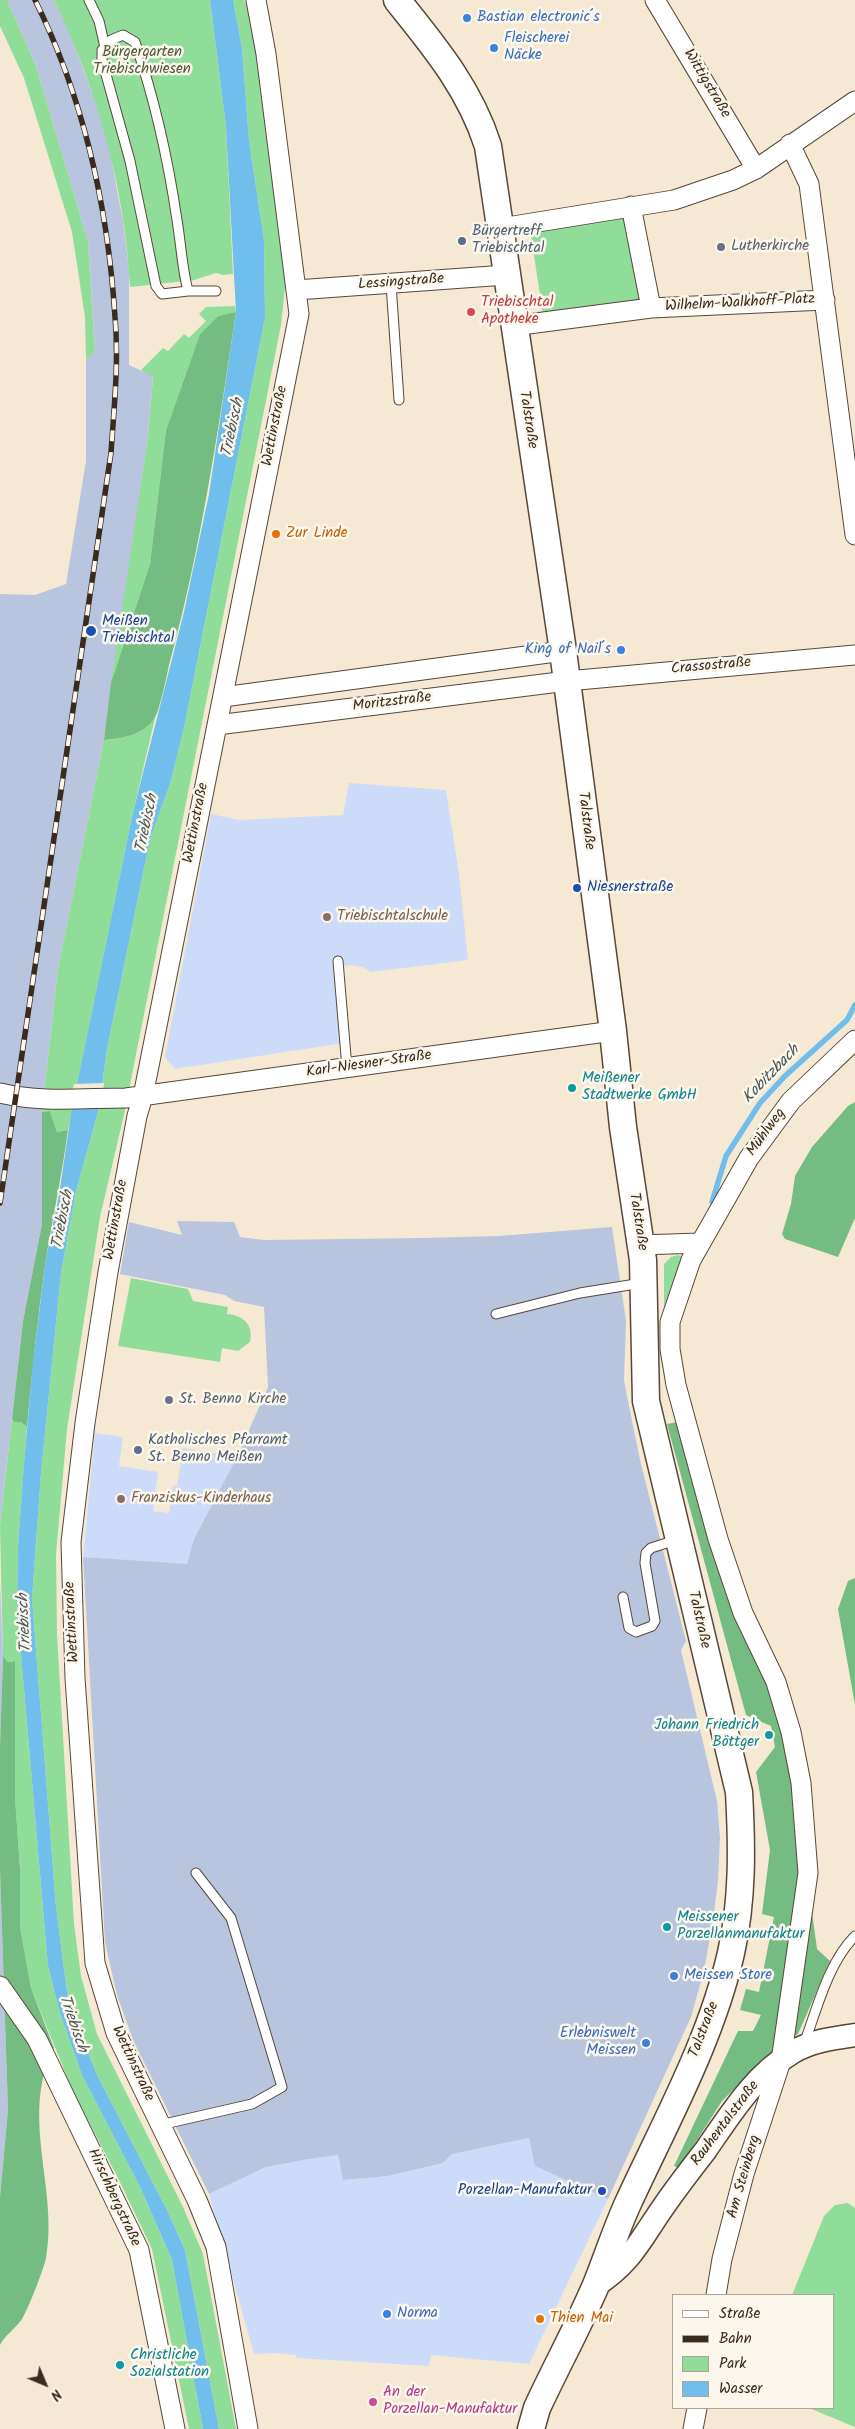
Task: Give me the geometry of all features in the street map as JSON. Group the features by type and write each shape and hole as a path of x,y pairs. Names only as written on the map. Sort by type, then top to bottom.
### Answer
{"main road":[{"name":"Talstraße","path":"397,0 452,70 480,120 488,146 501,228 513,326 563,652 613,1031 623,1127 645,1283 646,1401 739,1792 742,1854 738,1908 731,1953 713,2012 696,2056 624,2211 595,2286 537,2408 531,2429"}],"street":[{"name":"Wettinstraße","path":"248,2429 216,2247 198,2200 116,2034 95,1963 75,1678 70,1569 75,1498 90,1385 137,1116 134,1097 217,724 299,314 266,54 256,0"},
{"name":"Wittigstraße","path":"656,0 756,168"},
{"path":"501,228 674,200 733,180 756,168 855,101"},
{"name":"Wilhelm-Walkhoff-Platz","path":"513,326 651,308 826,300 809,184 790,144"},
{"name":"Wilhelm-Walkhoff-Platz","path":"631,206 651,308"},
{"name":"Lessingstraße","path":"296,290 506,275"},
{"path":"826,300 855,535"},
{"name":"Moritzstraße","path":"222,697 563,652"},
{"name":"Crassostraße","path":"567,681 855,654"},
{"name":"Moritzstraße","path":"217,724 567,681"},
{"name":"Karl-Niesner-Straße","path":"0,1093 13,1096 65,1098 134,1097 613,1031"},
{"name":"Mühlweg","path":"781,2061 808,1873 801,1784 791,1732 776,1682 743,1613 718,1539 676,1385 670,1349 670,1322 684,1278 700,1242 749,1158 791,1102 855,1040"},
{"path":"640,1245 700,1242"},
{"name":"Hirschbergstraße","path":"0,1986 37,2039 139,2250 175,2429"},
{"name":"Rauhentalstraße","path":"595,2286 612,2275 635,2252 664,2207 739,2102 760,2078 781,2061 803,2047 855,2034"},
{"name":"Am Steinberg","path":"716,2294 722,2259 744,2174 781,2061"},
{"path":"624,2211 645,2216 664,2207"},
{"path":"694,2429 697,2409"}],"lane":[{"path":"89,0 99,21 105,47"},
{"path":"188,292 183,272 178,221 164,144 147,76 135,42 123,35 111,40 102,50 102,60 130,161 156,286 162,294 216,291"},
{"path":"391,284 398,400"},
{"path":"338,961 347,1068"},
{"path":"496,1314 580,1293 645,1283"},
{"path":"623,1597 630,1628 636,1632 652,1626 655,1621 645,1563 646,1553 651,1548 679,1539"},
{"path":"160,2125 252,2104 282,2086 231,1918 196,1873"},
{"path":"803,2047 829,1978 848,1943 855,1936"}],"shaded area":[{"path":"7,0 54,0 69,31 108,142 123,221 129,269 129,365 153,376 148,437 104,740 58,969 42,1112 42,1224 23,1321 0,1525 0,594 35,595 66,584 86,461 86,359 95,351 88,242 36,66"},
{"name":"Triebischtalschule","path":"349,783 446,790 459,874 468,960 371,972 362,967 351,965 341,967 339,977 350,1042 175,1069 165,1057 211,814 239,820 343,815"},
{"path":"177,1221 234,1222 240,1237 264,1240 499,1236 612,1227 626,1321 624,1381 640,1460 686,1641 681,1650 717,1801 720,1838 718,1881 713,1920 704,1971 691,2017 608,2199 535,2166 529,2138 452,2154 443,2163 388,2176 343,2180 338,2155 309,2159 266,2167 209,2194 133,2040 117,1995 105,1942 83,1557 187,1564 194,1539 237,1457 268,1387 264,1307 234,1301 225,1295 120,1274 129,1222 182,1235"},
{"name":"Franziskus-Kinderhaus","path":"95,1433 123,1437 119,1466 158,1472 153,1511 169,1513 173,1486 177,1486 183,1448 237,1457 194,1539 187,1565 83,1557"},
{"path":"0,1581 3,1656 0,1747"},
{"path":"0,1869 8,2110 0,2196"},
{"path":"529,2138 535,2166 608,2199 529,2364 431,2355 429,2366 296,2358 296,2355 275,2353 254,2354 209,2194 266,2167 309,2159 338,2155 343,2180 388,2176 443,2163 452,2154"}],"green space":[{"path":"0,0 7,0 36,66 88,242 95,352 86,359 85,317 72,232 24,78 0,26"},
{"name":"Bürgergarten Triebischwiesen","path":"54,0 210,0 226,127 233,274 223,275 216,273 194,280 130,287 122,213 106,140 83,68"},
{"path":"233,0 244,0 250,13 259,55 287,269 281,325 124,1115 100,1217 67,1429 56,1555 57,1634 74,1924 81,1976 97,2034 183,2207 203,2254 236,2429 219,2429 185,2250 167,2210 98,2077 69,2007 56,1907 32,1598 41,1473 61,1273 76,1191 98,1112 107,1049 150,839 170,784 184,728 265,318 264,240 249,141 242,48"},
{"path":"629,214 642,299 543,314 530,230"},
{"path":"235,306 236,312 218,316 200,334 166,430 150,564 111,683 148,437 153,377 141,370 163,348 168,351 184,334 189,338 206,321 199,314 206,307"},
{"path":"236,312 200,533 163,694 156,715 149,725 137,733 125,737 104,740 111,683 150,564 166,430 200,334 218,316"},
{"path":"155,718 133,812 68,1130 57,1132 50,1111 42,1112 58,969 104,740 132,735"},
{"path":"855,1102 855,1218 838,1257 785,1239 782,1234 791,1204 795,1176 812,1147 848,1106"},
{"path":"50,1111 57,1132 68,1130 43,1280 27,1427 21,1422 14,1422 12,1419 23,1321 42,1224 42,1112"},
{"path":"678,1255 684,1258 666,1310 664,1310 664,1264 671,1257"},
{"path":"131,1278 188,1289 193,1301 228,1307 227,1314 238,1316 249,1326 250,1342 238,1351 222,1348 220,1362 118,1346"},
{"path":"12,1419 14,1422 21,1422 27,1427 18,1546 17,1608 48,1966 60,2013 82,2075 141,2189 172,2260 203,2429 189,2429 152,2249 117,2176 74,2094 31,1988 20,1927 20,1869 15,1797 15,1661 8,1662 3,1656 0,1525"},
{"path":"677,1422 779,1703 799,1815 817,1949 830,1961 798,2034 761,2062 722,2101 679,2168 674,2166 738,2031 753,2031 761,2015 740,2010 746,1989 759,1992 774,1917 762,1914 770,1850 756,1772 775,1747 771,1726 746,1715 667,1424"},
{"path":"855,1578 855,1705 838,1609 848,1581"},
{"path":"3,1656 8,1662 15,1661 15,1797 20,1869 20,1927 31,1988 54,2048 44,2074 40,2100 40,2126 49,2232 46,2258 36,2289 22,2319 0,2345 0,2197 8,2110 0,1869 0,1747"},
{"path":"848,2203 855,2208 855,2427 811,2409 835,2409 835,2294 792,2294 824,2216 835,2205"}],"water":[{"name":"Triebisch","path":"210,0 233,0 242,48 249,141 264,240 265,318 184,728 170,784 150,839 107,1049 98,1112 76,1191 61,1273 41,1473 32,1598 56,1907 69,2007 98,2077 167,2210 185,2250 219,2429 203,2429 172,2260 141,2189 82,2075 60,2013 48,1966 17,1608 18,1546 24,1464 33,1362 46,1258 59,1195 71,1114 133,812 184,612 209,494 236,312 226,127"}],"pier":[{"path":"104,1083 101,1108 69,1109 74,1084"}],"waterway":[{"name":"Kobitzbach","path":"712,1202 726,1156 760,1103 785,1076 847,1020 855,1005"}],"railway":[{"path":"0,1203 111,453 116,368 112,276 100,195 80,115 67,76 35,0"}],"place":[{"name":"Bastian electronic´s","path":"467,18"},
{"name":"Fleischerei Näcke","path":"494,48"},
{"name":"Bürgertreff Triebischtal","path":"462,241"},
{"name":"Lutherkirche","path":"721,247"},
{"name":"Triebischtal Apotheke","path":"471,312"},
{"name":"Zur Linde","path":"276,534"},
{"name":"Meißen Triebischtal","path":"91,631"},
{"name":"King of Nail´s","path":"621,650"},
{"name":"Niesnerstraße","path":"577,888"},
{"name":"Triebischtalschule","path":"327,917"},
{"name":"Meißener Stadtwerke GmbH","path":"572,1088"},
{"name":"St. Benno Kirche","path":"169,1400"},
{"name":"Katholisches Pfarramt St. Benno Meißen","path":"138,1450"},
{"name":"Franziskus-Kinderhaus","path":"121,1499"},
{"name":"Johann Friedrich Böttger","path":"769,1735"},
{"name":"Meissener Porzellanmanufaktur","path":"667,1927"},
{"name":"Meissen Store","path":"674,1976"},
{"name":"Erlebniswelt Meissen","path":"646,2043"},
{"name":"Porzellan-Manufaktur","path":"602,2191"},
{"name":"Norma","path":"387,2314"},
{"name":"Thien Mai","path":"540,2319"},
{"name":"Christliche Sozialstation","path":"120,2365"},
{"name":"An der Porzellan-Manufaktur","path":"373,2402"}]}
